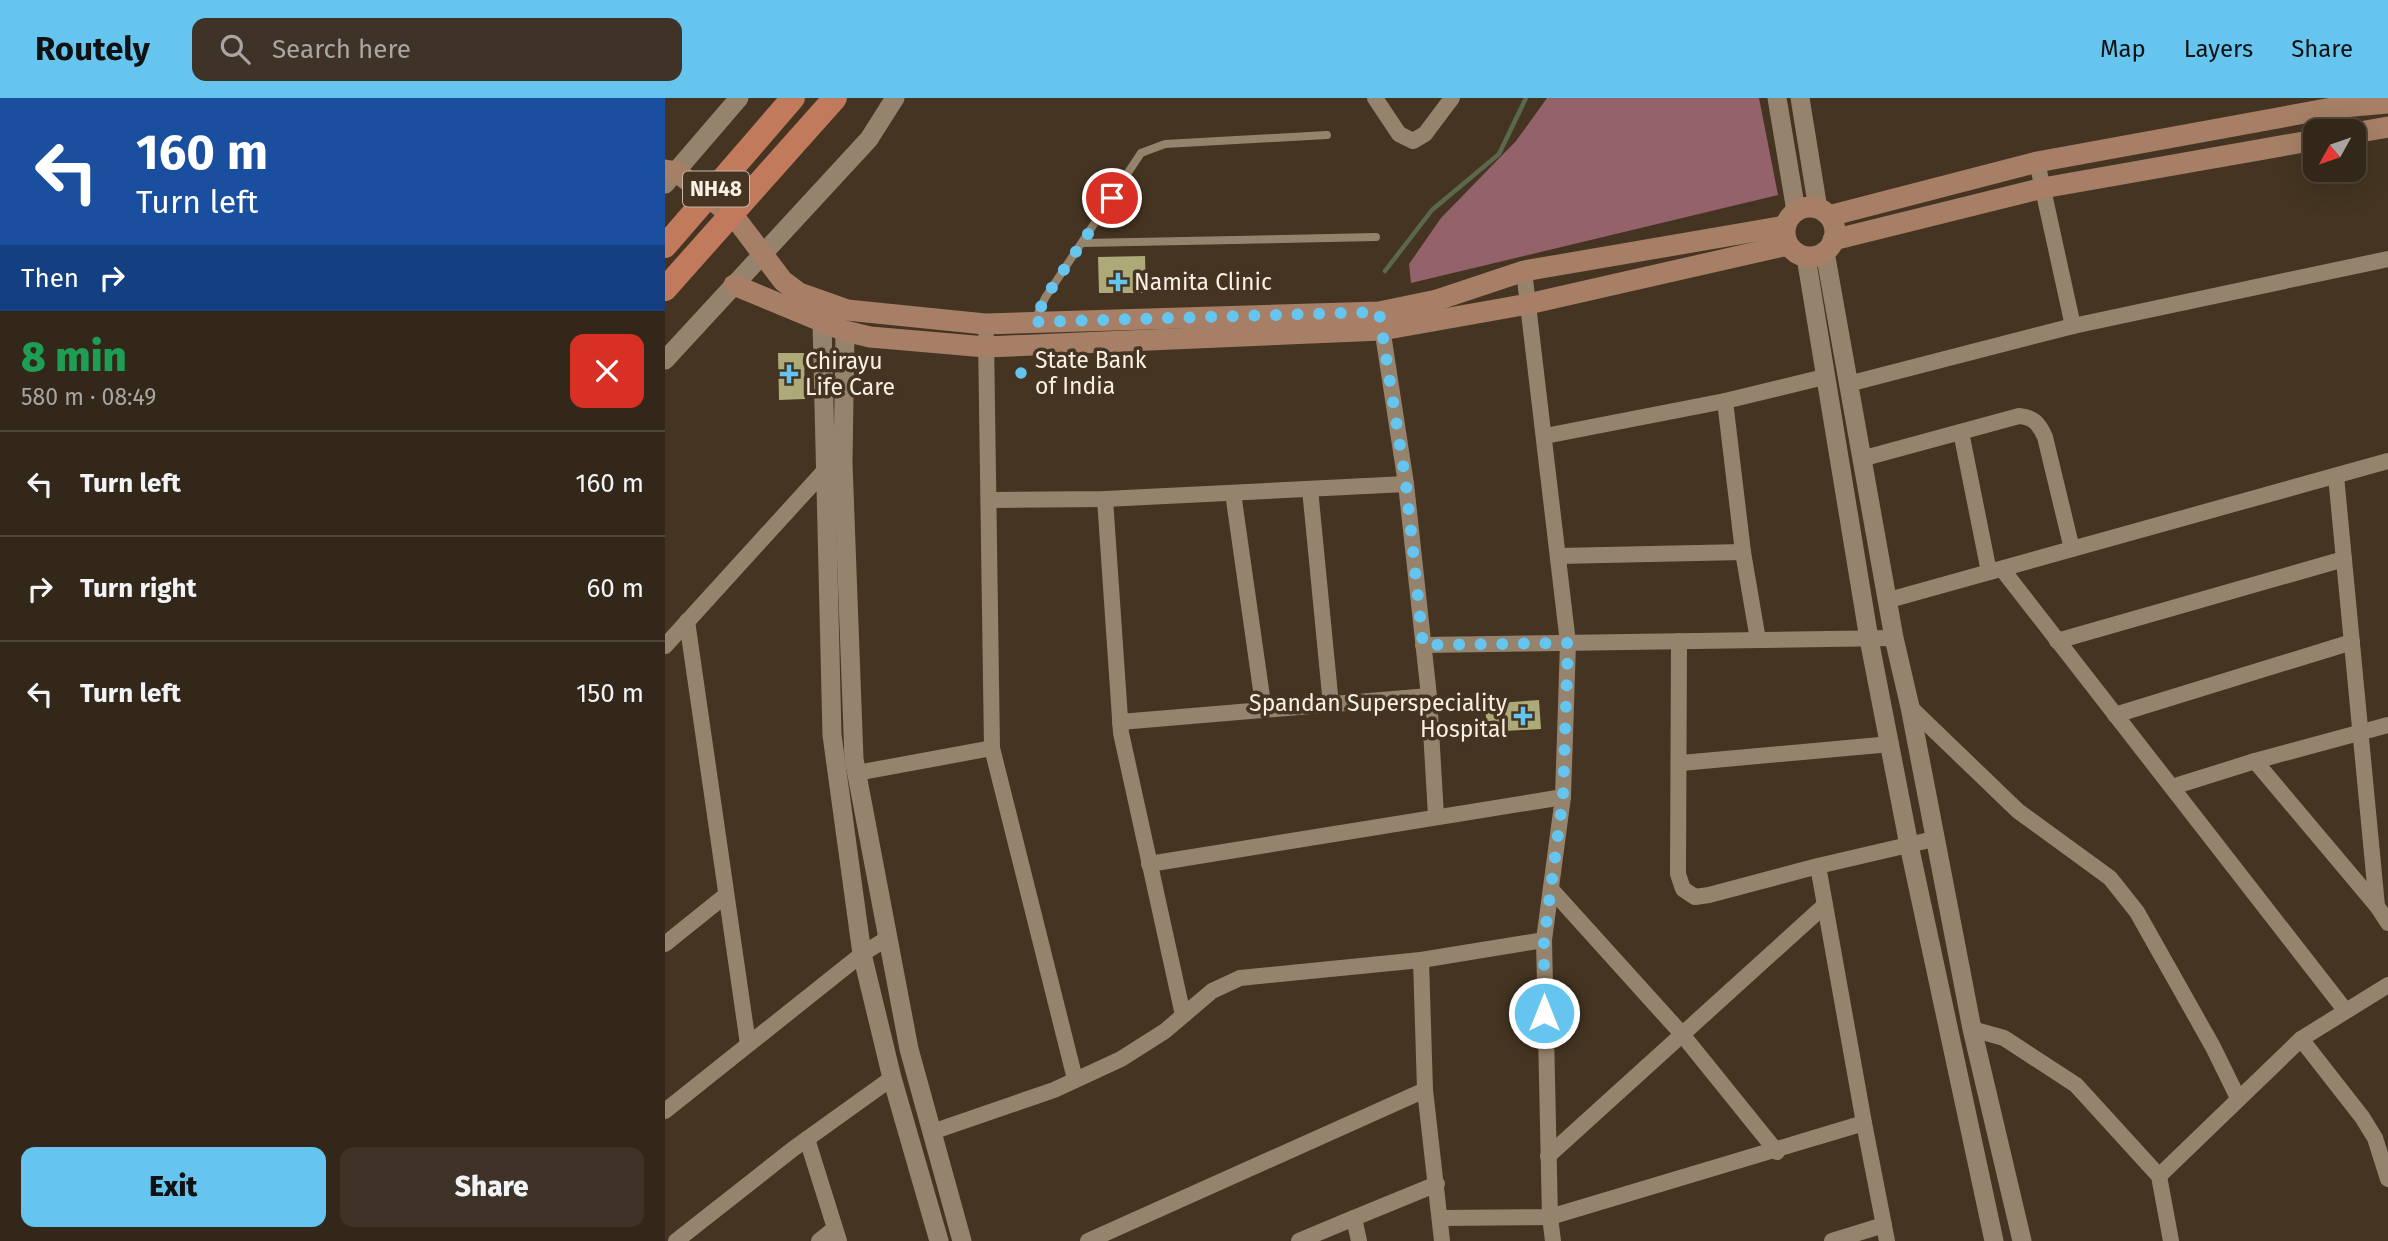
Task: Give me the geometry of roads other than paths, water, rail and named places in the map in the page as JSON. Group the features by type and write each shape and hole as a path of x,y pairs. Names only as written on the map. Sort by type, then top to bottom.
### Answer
{"highway":[{"name":"NH48","path":"669,241 758,142 793,98"},
{"name":"NH48","path":"665,289 835,98"}],"main road":[{"path":"669,175 736,219 763,253 768,265 783,281 845,331 870,337 986,347 1381,321 1528,304 1810,232 2037,162 2327,103 2378,101"},
{"path":"2366,131 2388,127"},
{"path":"734,285 823,313 847,310 985,324 1381,321 1524,271 1810,232 2303,142"},
{"path":"845,331 847,310"}],"street":[{"path":"669,175 739,98"},
{"path":"665,360 869,139 895,98"},
{"path":"1375,98 1399,134 1413,141 1425,134 1452,98"},
{"path":"1777,98 1848,384 1894,638 1910,707 1972,1029 2022,1241"},
{"path":"1800,98 1824,377 1869,639 1909,845 1994,1241"},
{"path":"2037,162 2073,326"},
{"path":"1848,384 2073,326 2388,259"},
{"path":"1524,271 1568,643 1563,797 1544,940 1549,1217 1553,1241"},
{"path":"823,313 832,735 862,954 892,1078 939,1241"},
{"path":"1381,321 1406,484 1429,696 1436,816"},
{"path":"985,324 992,748 1075,1079"},
{"path":"845,331 843,463 857,774 909,1048 962,1241"},
{"path":"1545,436 1724,401 1824,377"},
{"path":"1724,401 1743,552 1758,640"},
{"path":"1861,459 2019,416 2029,416 2040,426 2072,549"},
{"path":"1961,432 1996,571 2057,641 2345,1010"},
{"path":"1889,600 2388,461"},
{"path":"665,646 827,468"},
{"path":"2336,476 2377,906"},
{"path":"990,500 1105,499 1406,484"},
{"path":"1310,489 1331,705"},
{"path":"1233,493 1264,711"},
{"path":"1105,499 1120,722 1183,1016"},
{"path":"1558,556 1743,552"},
{"path":"2057,641 2344,559"},
{"path":"687,621 748,1045"},
{"path":"1423,645 1894,638"},
{"path":"1679,642 1681,763 1678,874 1683,888 1695,897 1709,895 1934,839"},
{"path":"2115,715 2352,642"},
{"path":"1120,722 1429,696"},
{"path":"1910,707 2018,811 2111,878 2137,912 2213,1047 2238,1098"},
{"path":"2172,787 2388,725"},
{"path":"1681,763 1891,744"},
{"path":"857,774 992,748"},
{"path":"2255,761 2377,906 2388,923"},
{"path":"1149,864 1563,797"},
{"path":"1818,866 1886,1233 1832,1241"},
{"path":"1551,889 1681,1033 1776,1152"},
{"path":"665,944 726,895"},
{"path":"1548,1156 1825,905"},
{"path":"665,1111 862,954 888,937"},
{"path":"932,1132 1054,1090 1121,1059 1165,1031 1212,991 1240,978 1421,960 1544,940"},
{"path":"1421,960 1425,1090 1443,1241"},
{"path":"2159,1176 2301,1039 2388,985"},
{"path":"1972,1029 2004,1038 2076,1085 2159,1176 2171,1241"},
{"path":"2301,1039 2362,1117 2375,1138 2388,1180"},
{"path":"676,1241 807,1139 892,1078"},
{"path":"1088,1241 1425,1090"},
{"path":"1440,1218 1549,1217 1776,1152 1864,1123"},
{"path":"807,1139 837,1235 818,1241"},
{"path":"1299,1241 1437,1184"},
{"path":"1354,1219 1359,1241"}],"lane":[{"path":"1034,322 1045,298 1141,152 1153,146 1327,135"},
{"path":"1083,243 1376,237"}],"waterway":[{"path":"1385,271 1432,210 1499,154 1526,98"}],"place":[{"name":"Namita Clinic","path":"1118,282"},
{"name":"State Bank of India","path":"1021,373"},
{"name":"Chirayu Life Care","path":"789,374"},
{"name":"Spandan Superspeciality Hospital","path":"1523,716"}]}
